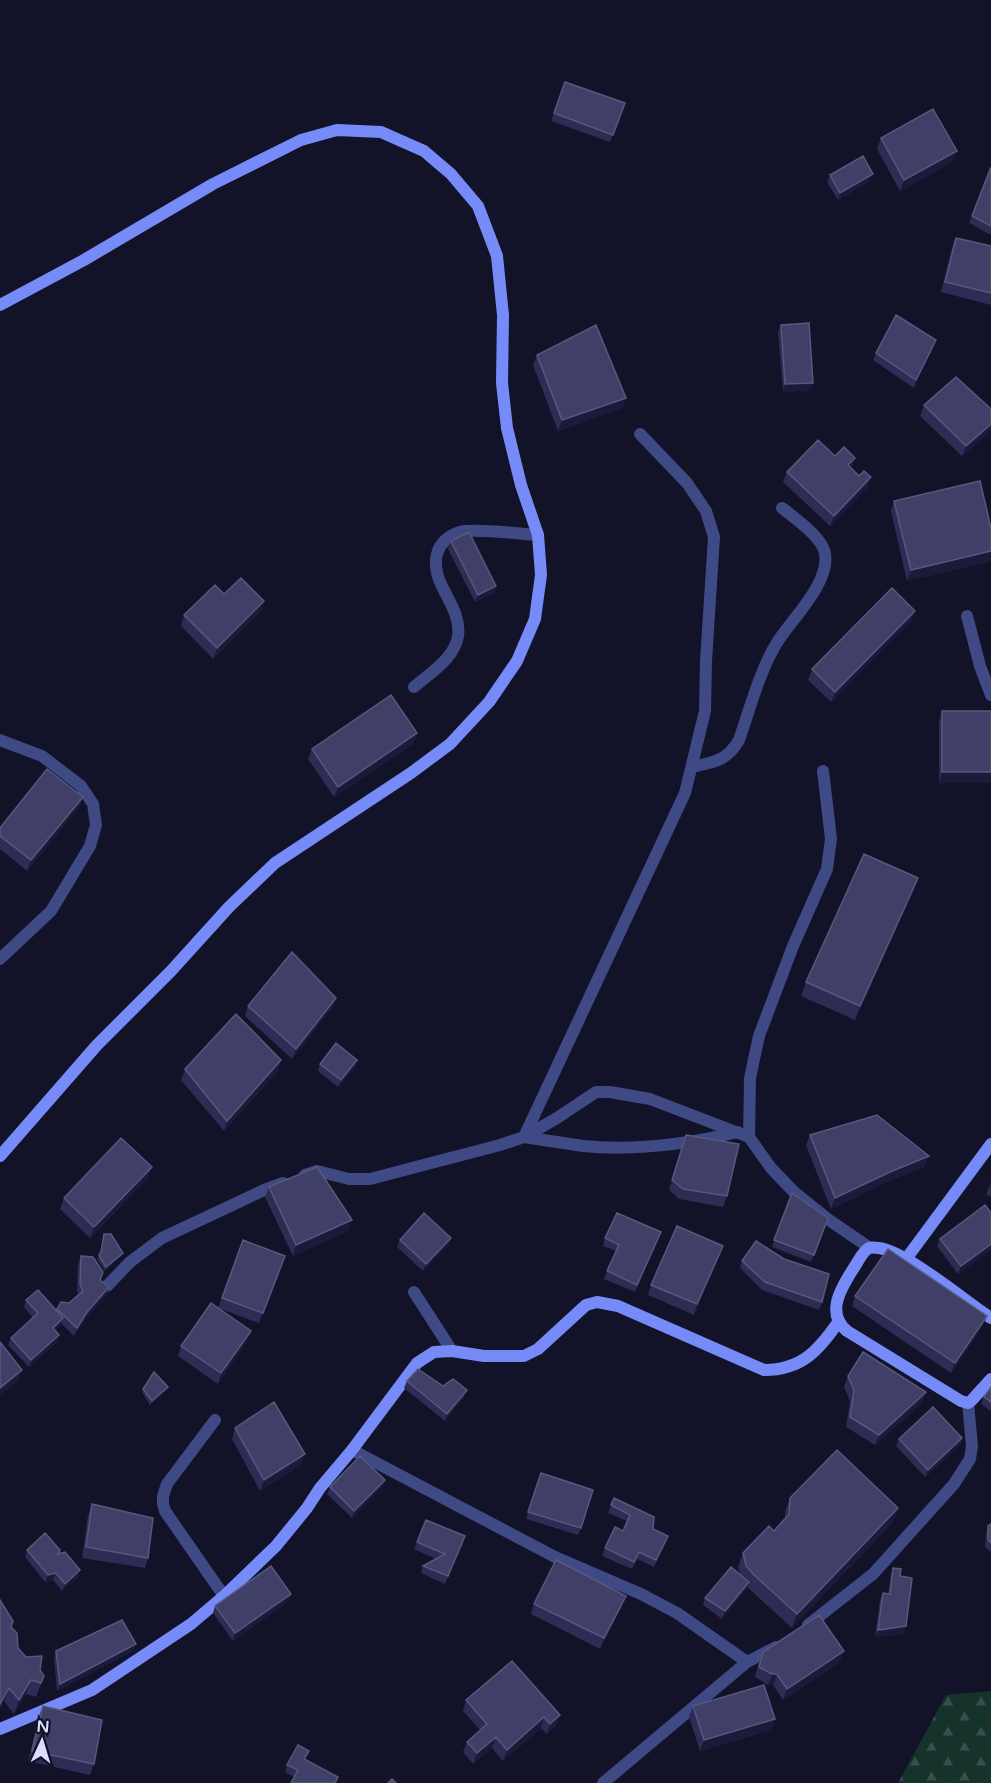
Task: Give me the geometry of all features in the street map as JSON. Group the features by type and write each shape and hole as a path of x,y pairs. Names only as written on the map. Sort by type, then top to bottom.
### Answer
{"street":[{"path":"0,305 84,260 213,184 301,140 337,130 381,132 424,152 451,174 478,206 497,256 503,315 502,383 507,428 521,485 538,535 541,575 535,620 517,662 489,702 450,744 411,773 275,863 230,907 171,972 97,1045 0,1156"},
{"path":"524,1137 685,794 705,711 714,537 706,511 687,483 640,434"},
{"path":"692,767 721,760 732,752 739,740 777,642 818,586 824,570 826,554 818,539 782,508"},
{"path":"414,687 444,661 453,650 458,636 458,621 435,567 437,551 447,538 462,531 538,535"},
{"path":"967,616 980,666 991,695"},
{"path":"0,740 42,756 81,786 93,804 96,825 90,846 51,911 0,959"},
{"path":"743,1134 750,1078 759,1036 793,946 827,869 831,839 823,771"},
{"path":"107,1286 130,1262 162,1238 264,1190 317,1171 349,1179 370,1179 500,1145 524,1137 596,1092 618,1093 650,1100 743,1134 794,1192 829,1220 870,1248 882,1248 906,1259 991,1318"},
{"path":"524,1137 585,1146 638,1147 743,1134"},
{"path":"906,1259 991,1144"},
{"path":"870,1248 862,1255 839,1291 836,1304 839,1322 847,1331 961,1401 968,1403"},
{"path":"414,1292 452,1351"},
{"path":"0,1729 92,1690 191,1624 224,1596 276,1546 417,1363 434,1353 452,1351 484,1356 524,1356 538,1349 586,1305 597,1302 618,1306 764,1370 778,1370 802,1362 825,1343 839,1322"},
{"path":"603,1783 747,1662 796,1634 873,1574 954,1485 970,1459 972,1446 968,1403 991,1378"},
{"path":"215,1420 167,1484 163,1504 165,1511 224,1596"},
{"path":"352,1450 545,1552 641,1594 677,1613 747,1662"}],"green space":[{"path":"991,1691 991,1783 898,1783 946,1695"}],"building":[{"path":"565,82 625,103 613,135 554,113"},
{"path":"933,109 957,151 904,180 881,138"},
{"path":"863,156 873,174 840,193 830,175"},
{"path":"991,167 991,226 972,216"},
{"path":"956,238 991,246 991,293 945,282"},
{"path":"896,315 936,340 916,380 876,353"},
{"path":"809,323 813,383 785,384 781,325"},
{"path":"596,325 626,398 562,420 537,355"},
{"path":"956,377 991,409 991,424 966,446 924,405"},
{"path":"818,440 835,456 844,447 855,458 848,465 859,476 864,471 871,477 834,516 787,472"},
{"path":"980,481 991,528 991,551 911,570 894,501"},
{"path":"469,532 496,586 478,595 451,541"},
{"path":"241,578 264,601 217,648 184,615 215,585 224,594"},
{"path":"892,588 915,611 835,692 812,669"},
{"path":"391,695 417,733 338,787 312,749"},
{"path":"942,711 991,711 991,772 942,772"},
{"path":"47,769 83,797 31,860 0,836 0,828"},
{"path":"864,854 918,878 860,1006 806,982"},
{"path":"292,952 336,998 296,1049 248,1006"},
{"path":"236,1014 281,1060 227,1121 185,1069"},
{"path":"336,1043 357,1060 341,1080 320,1064"},
{"path":"877,1115 929,1156 835,1198 810,1135"},
{"path":"686,1135 739,1144 727,1196 683,1189 672,1180"},
{"path":"121,1138 152,1167 94,1227 64,1198"},
{"path":"317,1167 352,1220 296,1245 269,1187"},
{"path":"792,1193 828,1218 814,1255 774,1240"},
{"path":"985,1205 991,1213 991,1244 961,1266 940,1239"},
{"path":"424,1213 451,1238 426,1264 400,1240"},
{"path":"617,1213 661,1232 637,1285 607,1271 619,1245 605,1238"},
{"path":"677,1226 723,1246 697,1304 651,1285"},
{"path":"104,1234 111,1234 123,1253 106,1267 99,1255"},
{"path":"243,1240 285,1256 263,1313 222,1298"},
{"path":"756,1241 784,1259 829,1274 822,1302 765,1282 742,1261"},
{"path":"888,1249 987,1316 955,1363 855,1296"},
{"path":"81,1256 93,1257 103,1272 100,1280 109,1287 87,1312 77,1328 57,1309 61,1302 69,1303 83,1291 80,1284"},
{"path":"38,1290 63,1318 53,1328 59,1335 31,1360 11,1338 38,1313 26,1300"},
{"path":"211,1303 251,1331 221,1373 181,1346"},
{"path":"0,1342 22,1370 0,1388"},
{"path":"863,1352 926,1392 879,1435 850,1417 854,1390 848,1376"},
{"path":"418,1369 443,1386 453,1379 467,1390 447,1414 407,1381"},
{"path":"154,1372 168,1387 152,1401 143,1389"},
{"path":"991,1387 991,1402 984,1397"},
{"path":"274,1402 305,1454 264,1480 235,1428"},
{"path":"933,1407 962,1438 928,1470 899,1439"},
{"path":"837,1450 898,1508 797,1614 746,1566 743,1553 769,1526 774,1531 789,1514 790,1498"},
{"path":"360,1456 385,1480 354,1511 330,1487"},
{"path":"541,1473 593,1490 581,1528 528,1512"},
{"path":"614,1498 654,1517 653,1529 668,1536 656,1560 639,1552 634,1562 605,1548 615,1527 623,1531 630,1515 611,1505"},
{"path":"92,1504 153,1518 148,1558 86,1547"},
{"path":"426,1520 465,1536 448,1576 423,1566 445,1554 417,1542"},
{"path":"991,1524 991,1543 988,1540 988,1526"},
{"path":"45,1533 60,1550 58,1554 65,1552 80,1570 65,1584 56,1573 48,1575 27,1550"},
{"path":"556,1560 626,1596 604,1638 534,1604"},
{"path":"271,1566 291,1594 235,1633 215,1606"},
{"path":"731,1567 749,1582 725,1611 705,1598"},
{"path":"893,1568 901,1569 900,1576 912,1578 906,1626 878,1630 883,1593 890,1594"},
{"path":"0,1600 13,1621 11,1627 17,1633 18,1648 26,1657 42,1656 40,1670 44,1676 41,1683 31,1680 19,1700 9,1688 0,1704"},
{"path":"819,1615 844,1651 787,1689 777,1674 772,1674 759,1667 763,1652"},
{"path":"122,1620 136,1644 60,1684 56,1651"},
{"path":"512,1661 560,1715 550,1724 544,1717 507,1750 496,1737 477,1753 467,1742 487,1724 466,1700"},
{"path":"764,1685 775,1719 704,1740 693,1706"},
{"path":"43,1706 102,1720 94,1764 32,1751"},
{"path":"298,1745 309,1751 304,1759 338,1777 335,1783 291,1783 298,1770 287,1765"}]}
